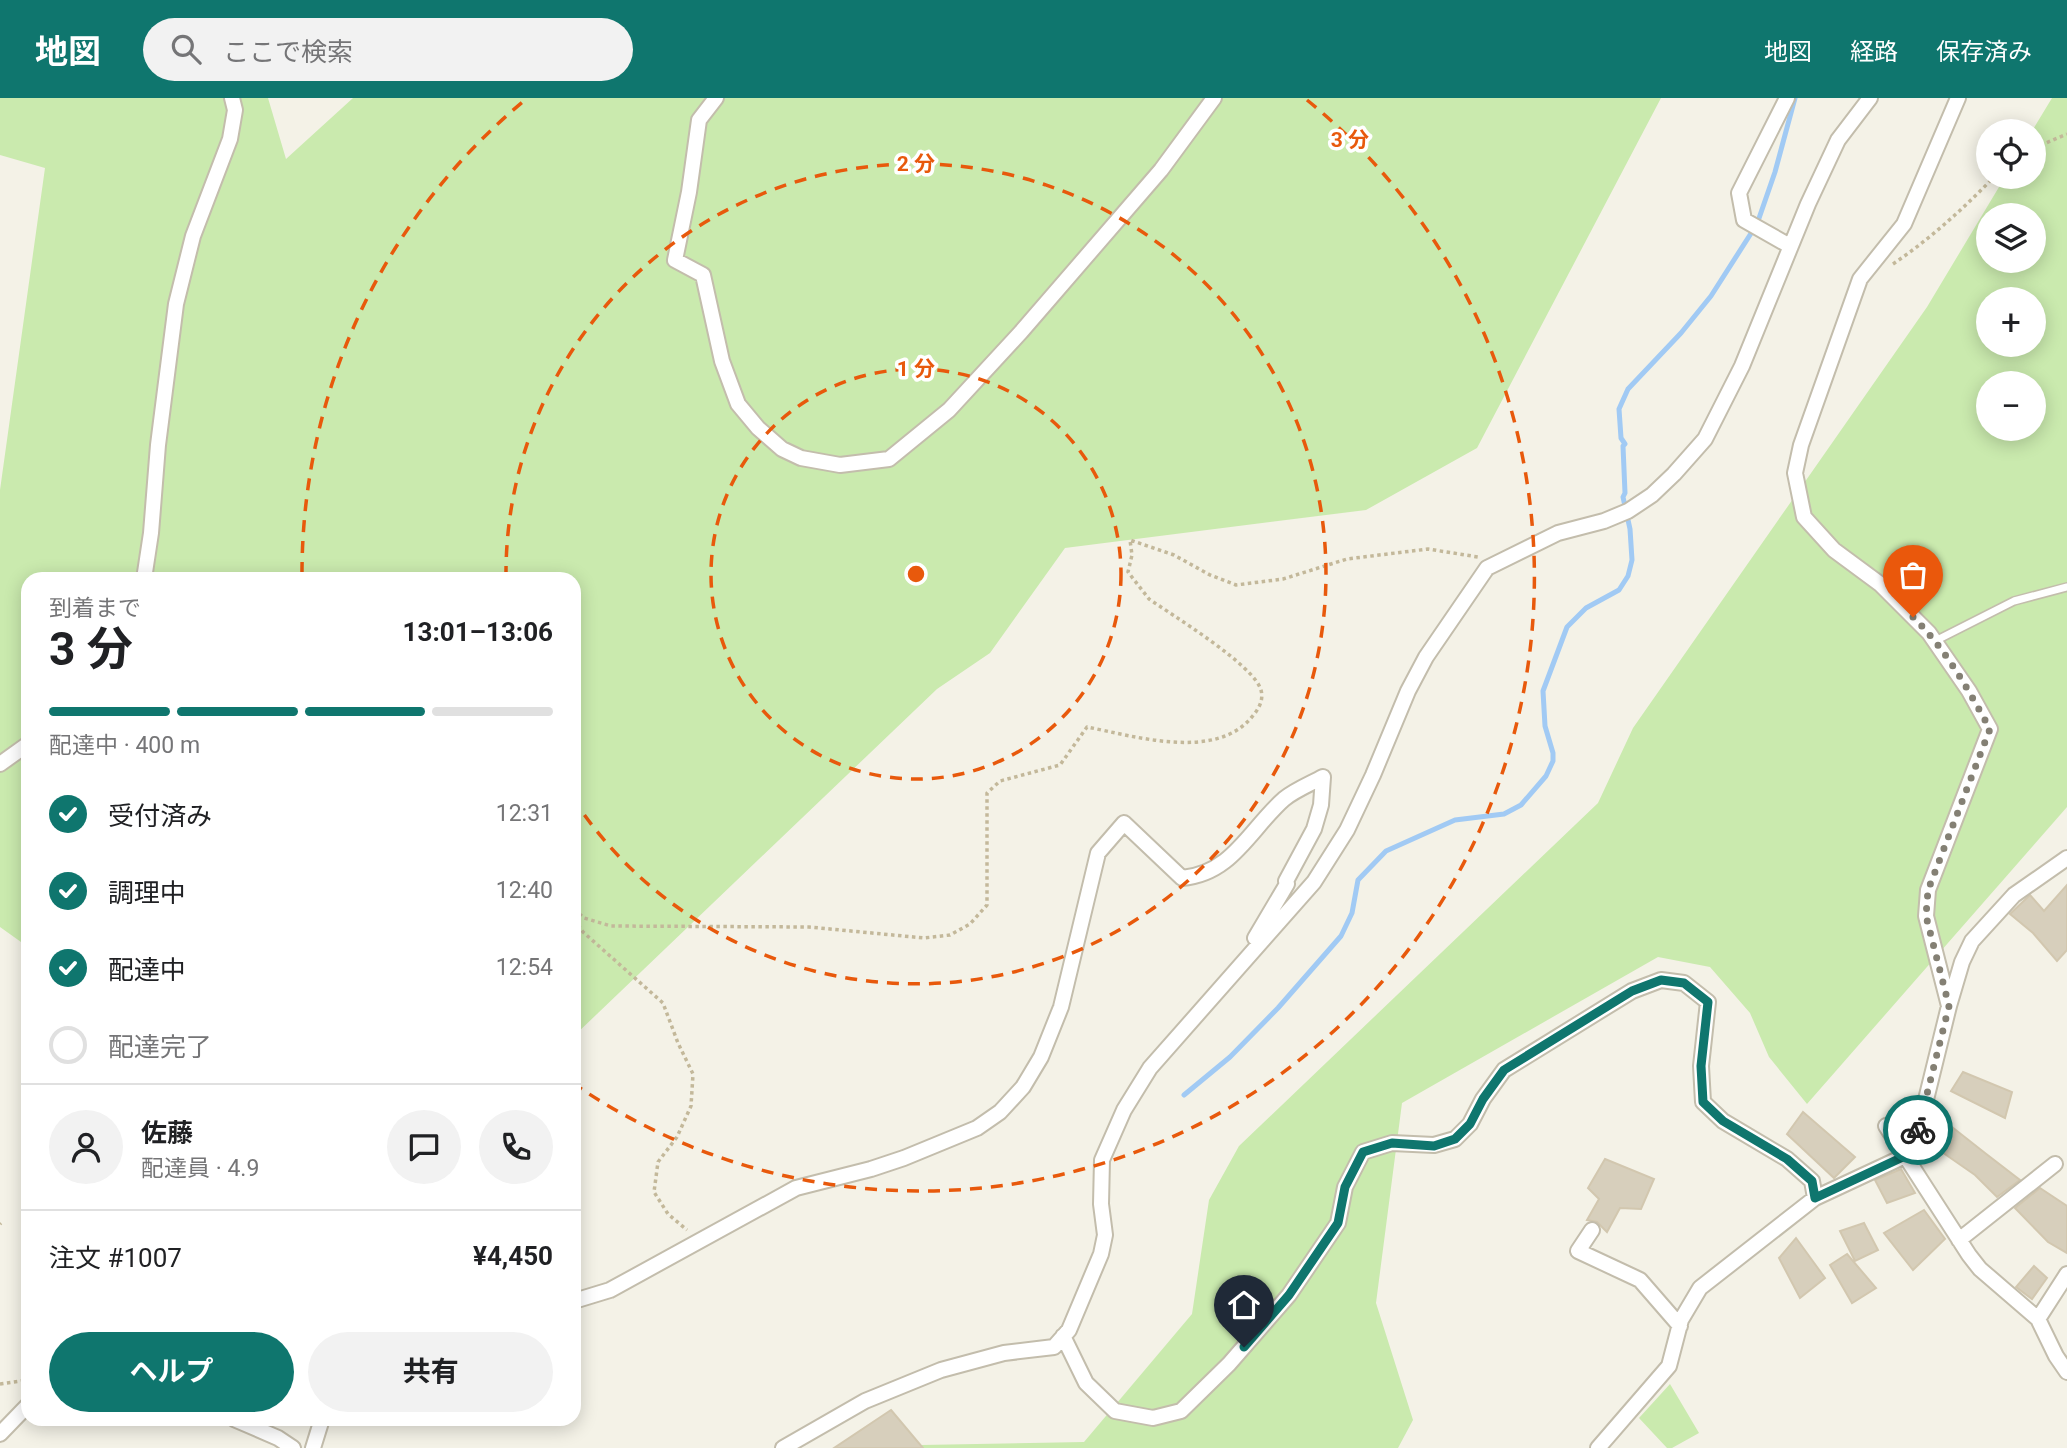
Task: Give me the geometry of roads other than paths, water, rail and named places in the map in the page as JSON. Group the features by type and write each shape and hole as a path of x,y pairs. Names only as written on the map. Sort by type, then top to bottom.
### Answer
{"street":[{"path":"145,572 176,304 193,236 230,139 235,110 232,98"},
{"path":"716,98 699,120 689,192 674,260 703,275 722,361 738,404 758,428 782,449 801,458 839,465 889,459 949,410 1021,332 1161,170 1214,98"},
{"path":"1787,98 1739,193 1745,220 1790,246"},
{"path":"783,1448 865,1401 941,1370 1004,1353 1054,1347 1069,1330 1101,1254 1105,1235 1101,1204 1102,1160 1124,1110 1150,1068 1314,882 1347,830 1408,691 1426,657 1487,568 1558,533 1604,522 1628,511 1652,495 1705,439 1742,366 1790,246 1838,140 1870,98"},
{"path":"1949,1006 1926,916 1928,890 1990,729 1969,691 1929,633 1880,584 1833,550 1804,516 1795,473 1801,444 1860,279 1904,224 1958,98"},
{"path":"0,764 21,749"},
{"path":"581,1299 610,1290 796,1188 905,1158 977,1128 1000,1112 1023,1087 1041,1057 1061,1007 1098,853 1124,823 1182,878 1196,877 1223,864 1285,798 1322,777 1321,805 1314,829 1286,881 1287,884 1239,967"},
{"path":"1598,1448 1669,1366 1680,1326 1700,1288 1815,1198 1905,1156 1919,1128 1949,1006 1962,962 1972,941 2014,895 2067,858"},
{"path":"1063,1336 1086,1383 1115,1411 1153,1419 1181,1411 1230,1364 1289,1295 1338,1223 1345,1187 1363,1152 1392,1143 1434,1146 1455,1139 1470,1124 1483,1099 1504,1070 1632,991 1661,980 1684,983 1708,1002 1701,1066 1703,1102 1723,1121 1795,1166 1812,1181 1815,1198"},
{"path":"1886,1126 1980,1269 2038,1319 2067,1372"},
{"path":"1959,1240 2055,1164"},
{"path":"1592,1230 1578,1251 1640,1280 1680,1326"},
{"path":"2038,1319 2067,1274"},
{"path":"0,1434 21,1412"},
{"path":"250,1426 293,1448"},
{"path":"313,1448 320,1426"}],"lane":[{"path":"1934,641 2014,601 2067,587"}],"waterway":[{"path":"1184,1095 1230,1057 1278,1008 1341,936 1352,913 1358,880 1386,851 1455,820 1504,814 1521,805 1546,776 1553,761 1553,753 1545,726 1543,691 1567,627 1586,608 1619,590 1628,576 1632,560 1630,529 1623,497 1625,444 1621,438 1619,409 1628,389 1681,333 1711,296 1757,224 1775,172 1795,98"}]}
